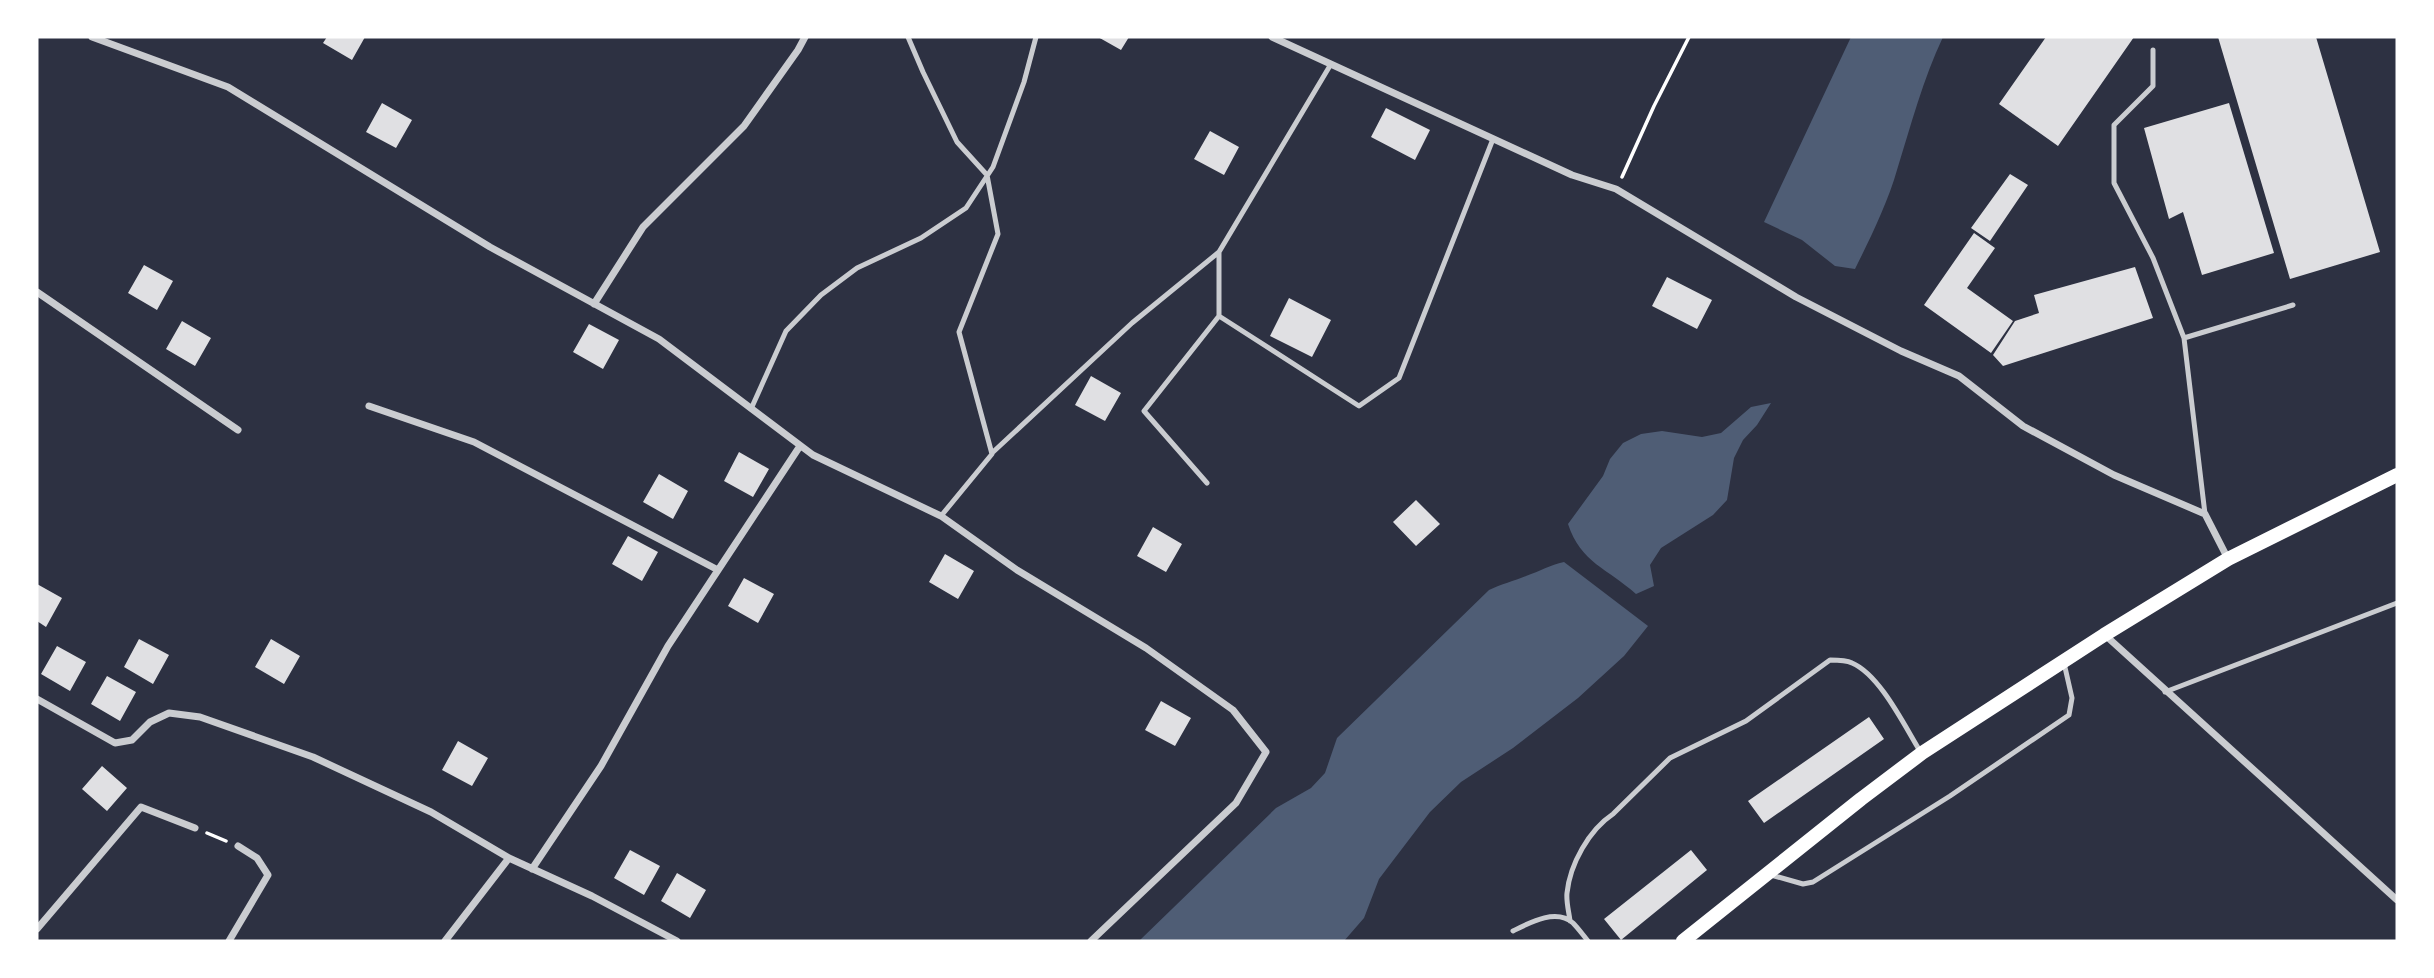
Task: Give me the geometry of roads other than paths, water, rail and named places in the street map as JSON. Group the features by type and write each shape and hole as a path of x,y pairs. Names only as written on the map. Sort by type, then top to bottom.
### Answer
{"main road":[{"path":"1683,941 1922,753 2104,635 2228,559 2397,475"}],"street":[{"path":"92,37 228,87 490,247 659,340 813,455 941,516 1017,570 1146,648 1208,695 1233,710 1266,752 1236,803 1091,941"},
{"path":"594,304 643,227 744,126 805,37"},
{"path":"1272,37 1572,175 1616,189 1796,297 1900,351 1959,376 2023,426 2114,475 2205,514 2228,559"},
{"path":"37,292 238,430"},
{"path":"369,405 474,442 719,570"},
{"path":"531,869 601,766 668,646 800,446"},
{"path":"2104,635 2397,900"},
{"path":"37,699 115,743 132,740 150,722 169,713 200,716 324,762 431,812 509,858 592,895 677,941"},
{"path":"37,929 141,807 195,828"},
{"path":"229,941 268,875 257,858 238,846"},
{"path":"445,941 509,858"}],"lane":[{"path":"908,37 957,142 988,175 998,234 960,331 992,454"},
{"path":"751,409 786,331 821,295 857,268 921,238 966,208 988,175 1024,82 1035,37"},
{"path":"2153,50 2153,86 2113,125 2114,183 2153,258 2184,338 2205,514"},
{"path":"941,516 992,454 1132,323 1219,252 1331,64"},
{"path":"1219,316 1359,406 1399,378 1493,139"},
{"path":"1207,484 1144,411 1219,316 1219,252"},
{"path":"2184,338 2293,305"},
{"path":"2165,692 2397,603"},
{"path":"1588,941 1570,921 1567,895 1572,870 1595,830 1670,758 1746,721 1830,660 1850,661 1866,671 1922,753"},
{"path":"1766,874 1803,884 1813,882 1950,796 2069,715 2071,698 2064,663"},
{"path":"1513,931 1539,918 1570,921"}],"water":[{"path":"1851,37 1943,37 1923,86 1889,195 1855,269 1835,266 1802,240 1764,222"},
{"path":"1771,403 1757,425 1743,440 1734,458 1727,500 1713,515 1661,548 1650,565 1654,586 1636,594 1596,564 1580,548 1568,524 1623,443 1641,434 1662,431 1702,437 1721,433 1751,407"},
{"path":"1564,562 1648,626 1624,656 1578,698 1513,748 1461,782 1430,812 1379,879 1364,918 1344,941 1139,941 1276,808 1311,788 1325,773 1337,738 1489,590"}]}
